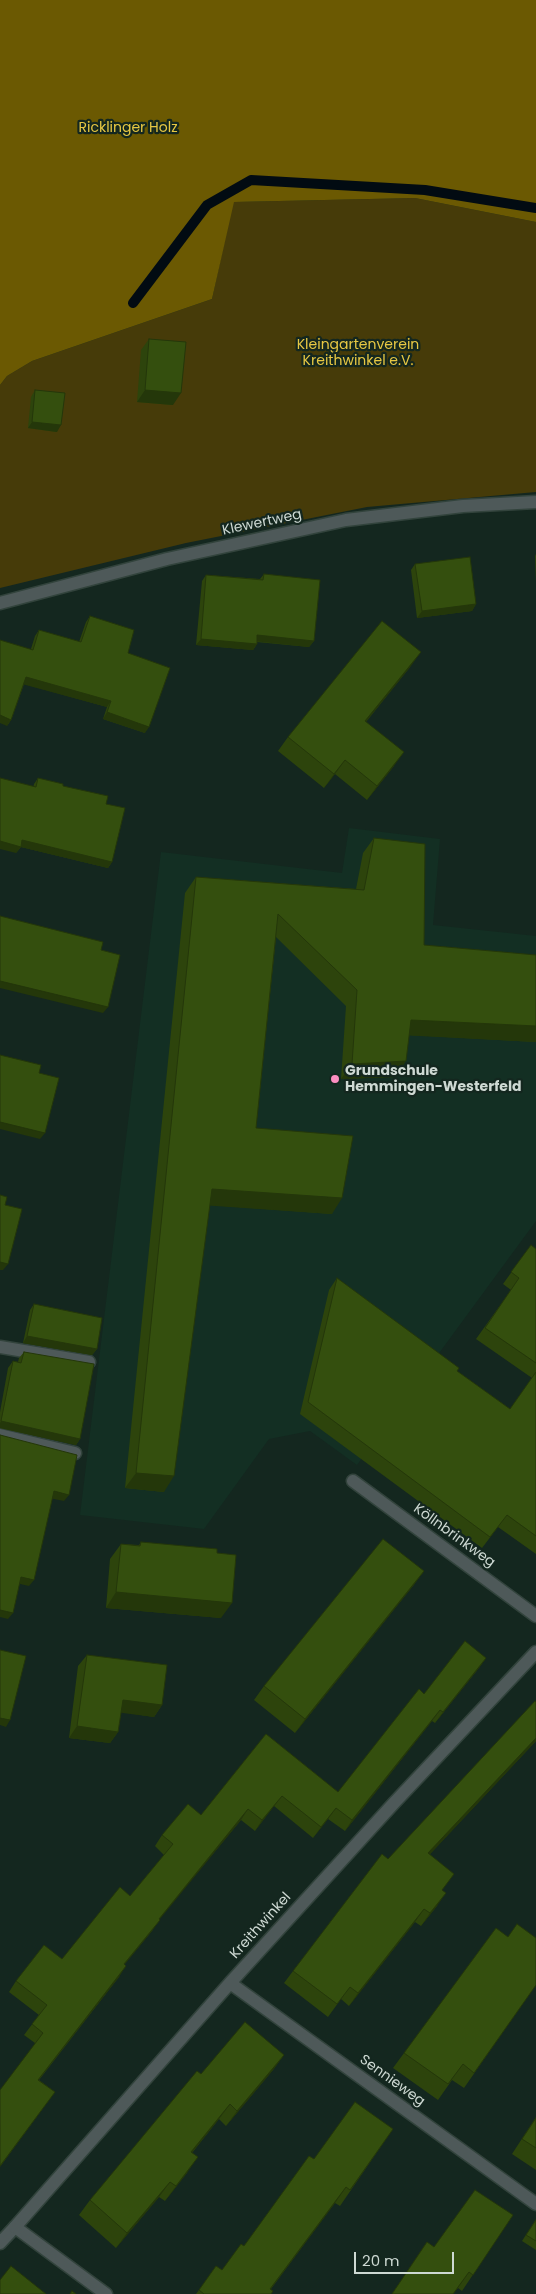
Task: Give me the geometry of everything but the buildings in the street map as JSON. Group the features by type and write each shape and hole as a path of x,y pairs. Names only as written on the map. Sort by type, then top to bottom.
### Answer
{"street":[{"name":"Klewertweg","path":"0,603 167,559 346,520 463,506 536,502"},
{"path":"0,1347 89,1362"},
{"path":"0,1435 75,1453"},
{"name":"Köllnbrinkweg","path":"353,1481 536,1616"},
{"name":"Kreithwinkel","path":"0,2244 230,1984 394,1803 536,1652"},
{"name":"Sennieweg","path":"230,1984 536,2204"},
{"path":"15,2227 106,2294"}],"shaded area":[{"name":"Grundschule Hemmingen-Westerfeld","path":"349,828 440,839 433,925 536,936 536,1221 357,1465 310,1431 269,1439 204,1529 80,1515 161,852 342,873"}],"green space":[{"name":"Ricklinger Holz","path":"0,0 536,0 536,222 415,198 234,202 212,299 32,361 7,376 0,385"},
{"name":"Kleingartenverein Kreithwinkel e.V.","path":"415,198 536,222 536,492 367,507 186,543 0,588 0,385 7,376 32,361 212,299 233,202"}],"waterway":[{"path":"133,303 207,205 251,180 425,190 536,208"}],"place":[{"name":"Grundschule Hemmingen-Westerfeld","path":"335,1079"}]}
